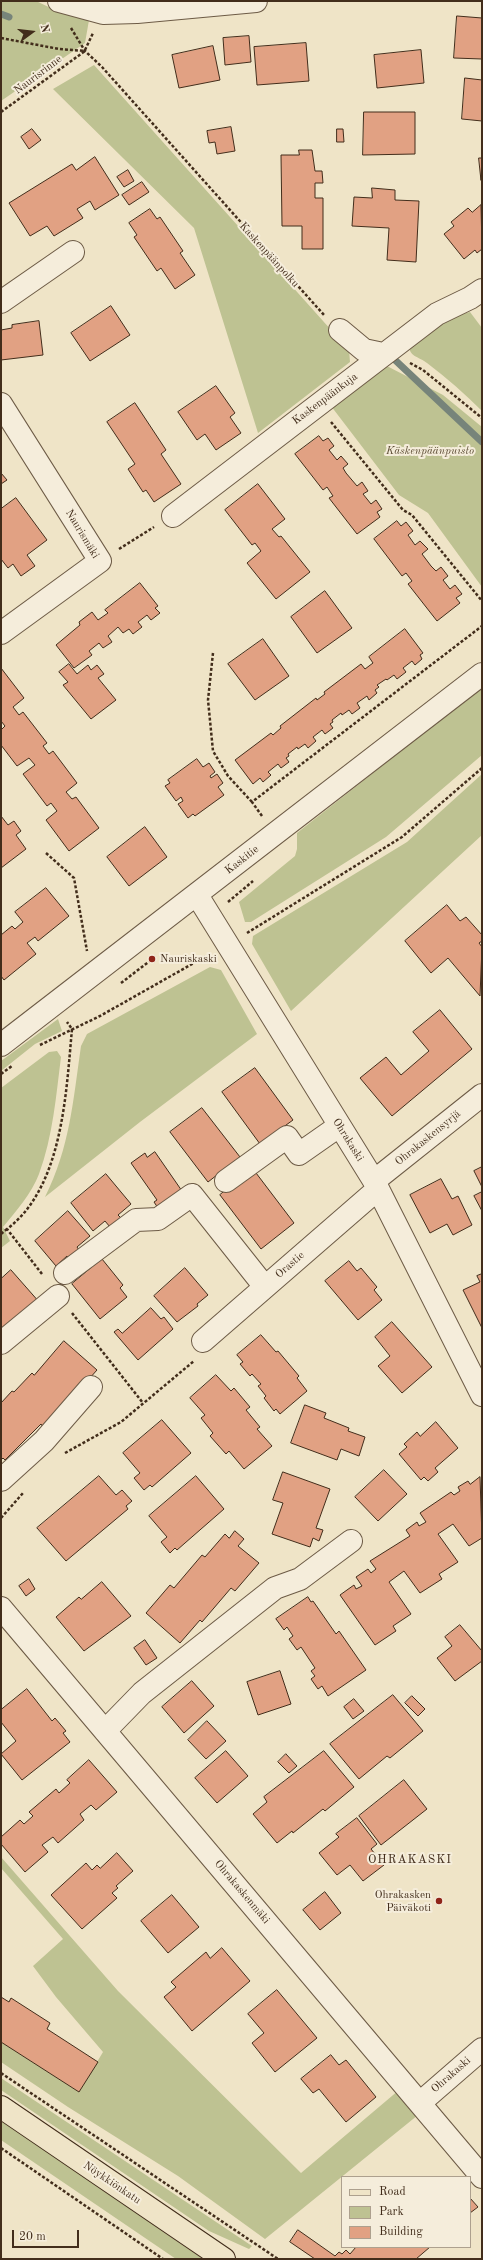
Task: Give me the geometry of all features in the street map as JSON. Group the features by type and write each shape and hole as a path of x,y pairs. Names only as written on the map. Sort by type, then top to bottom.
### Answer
{"main road":[{"name":"Nöykkiönkatu","path":"1,2107 224,2259"}],"street":[{"path":"59,1 102,12 137,12 246,1"},
{"path":"1,302 73,252"},
{"name":"Kaskenpäänkuja","path":"173,516 317,404 437,314 470,298 482,290"},
{"path":"340,330 364,350 383,354"},
{"name":"Naurismäki","path":"1,404 100,561 1,633"},
{"name":"Kaskitie","path":"1,1045 482,674"},
{"name":"Ohrakaski","path":"197,895 376,1185 482,1395"},
{"name":"Ohrakaskensyrjä","path":"376,1185 482,1095"},
{"path":"226,1181 287,1137 299,1154 339,1126"},
{"name":"Orastie","path":"203,1341 265,1287 376,1185"},
{"path":"65,1273 136,1220 158,1218 192,1195 265,1287"},
{"path":"1,1343 58,1296"},
{"path":"1,1480 44,1441 91,1387"},
{"path":"105,1730 142,1693 275,1588 300,1579 351,1541"},
{"name":"Ohrakaskenmäki","path":"1,1608 421,2102 482,2177"},
{"name":"Ohrakaski","path":"421,2102 482,2049"}],"path":[{"path":"1,38 59,49 85,51"},
{"name":"Naurisrinne","path":"1,112 85,51"},
{"name":"Kaskenpäänpolku","path":"85,51 102,67 317,308 340,330"},
{"path":"383,354 404,359 422,370 482,418"},
{"path":"317,404 403,510 412,515 482,601"},
{"path":"100,561 173,516"},
{"path":"213,653 208,700 213,751 228,776 252,802"},
{"path":"34,1049 100,1016 228,945 402,837 482,768"},
{"path":"46,853 74,878 87,953"},
{"path":"117,985 158,955"},
{"path":"1,1234 21,1218 45,1181 57,1141 68,1082 72,1029"},
{"path":"1,1074 18,1062"},
{"path":"7,1229 143,1403"},
{"path":"59,1456 121,1422 143,1403 178,1377 199,1357 203,1341"},
{"path":"1,1518 25,1490"},
{"path":"1,2073 278,2259"},
{"path":"1,2148 163,2259"}],"green space":[{"path":"1,1 36,1 57,11 89,20 85,43 1,101"},
{"path":"94,65 349,350 350,362 258,433 194,228 53,89"},
{"path":"470,312 482,328 482,411 442,374 410,352 410,345 453,316"},
{"name":"Käskenpäänpuisto","path":"383,364 443,395 482,427 482,587 428,513 399,495 331,406"},
{"path":"482,687 482,755 386,837 251,922 245,922 239,902 295,856 297,849 297,833"},
{"path":"482,774 482,835 291,1011 252,944 253,936 407,842"},
{"path":"210,967 221,970 257,1034 140,1122 45,1197 60,1160 65,1142 73,1105 81,1046 87,1034"},
{"path":"58,1019 62,1031 35,1044 1,1071 1,1061"},
{"path":"57,1051 61,1057 51,1131 44,1160 32,1188 3,1227 10,1241 1,1248 1,1088 49,1052"},
{"path":"1,1857 118,1991 301,2173 399,2090 418,2115 265,2239 178,2176 68,2107 1,2062 1,2042 79,2092 103,2052 56,1997 33,1966 63,1939 1,1868"},
{"path":"1,2078 252,2246 249,2249 209,2231 1,2090"},
{"path":"1,2121 203,2259 176,2259 1,2140"}],"building":[{"path":"457,16 482,18 482,59 454,58"},
{"path":"249,36 251,62 225,65 223,38"},
{"path":"306,43 309,81 257,85 254,47"},
{"path":"213,46 220,80 179,88 172,55"},
{"path":"421,50 424,83 377,88 374,55"},
{"path":"465,78 482,80 482,121 462,119"},
{"path":"364,112 415,112 415,154 363,155"},
{"path":"231,127 235,151 217,154 215,142 209,143 207,131"},
{"path":"32,129 41,140 29,149 21,137"},
{"path":"337,129 343,129 344,142 337,142"},
{"path":"299,150 312,150 315,171 322,171 323,183 315,183 315,198 323,198 323,249 302,249 302,226 282,226 281,155 299,155"},
{"path":"95,157 119,195 95,210 90,201 77,209 83,218 54,236 47,226 30,236 9,203 72,164 76,170"},
{"path":"479,158 482,158 481,180"},
{"path":"128,170 134,181 124,187 117,177"},
{"path":"142,182 149,192 129,205 122,195"},
{"path":"372,188 395,190 395,200 419,201 416,262 387,260 389,228 352,226 354,197 372,198"},
{"path":"481,205 482,249 477,253 475,250 464,259 444,234 454,226 451,222 468,208 472,212"},
{"path":"150,209 157,219 160,217 183,251 180,253 195,275 175,289 161,268 157,271 134,237 137,235 129,223"},
{"path":"111,306 130,335 90,361 71,333"},
{"path":"39,321 43,355 1,360 1,330 12,328 12,325"},
{"path":"216,386 235,413 230,417 241,433 216,450 205,434 197,440 178,412"},
{"path":"135,403 166,450 161,454 181,484 154,502 146,490 143,492 128,469 135,464 107,422"},
{"path":"319,436 323,441 328,438 334,446 329,450 337,460 341,456 348,464 343,468 346,473 357,486 362,482 368,491 363,494 371,504 376,500 382,509 377,512 380,517 357,534 329,498 333,496 327,487 323,490 295,454"},
{"path":"1,473 7,480 1,484"},
{"path":"258,484 285,519 272,529 279,537 281,536 310,572 276,599 247,563 261,551 255,543 252,545 225,510"},
{"path":"16,498 47,540 27,555 35,566 21,576 13,564 8,568 1,559 1,509"},
{"path":"397,521 401,526 406,522 413,531 408,535 415,545 420,541 428,549 422,554 431,566 436,571 441,567 448,576 443,580 450,589 455,585 462,594 456,598 460,603 437,621 408,584 412,581 406,573 402,576 374,539"},
{"path":"140,583 158,606 155,608 160,613 151,620 147,615 138,622 142,627 133,634 129,629 123,633 118,627 108,636 112,642 103,648 99,643 89,651 92,655 74,668 56,645 80,625 79,622 92,612 98,620 108,613 105,610"},
{"path":"325,591 352,628 317,653 291,617"},
{"path":"405,629 423,653 420,655 422,659 415,665 412,661 403,668 406,672 397,679 394,675 377,685 379,687 375,690 377,693 369,700 367,696 357,703 360,708 352,714 349,710 342,715 341,713 332,720 333,722 330,724 333,728 325,734 322,730 313,737 316,741 308,748 305,744 298,749 297,747 288,754 289,756 286,758 289,762 281,768 278,764 268,772 271,775 263,782 260,778 253,784 235,760 271,733 273,735 281,728 280,726 316,698 317,700 325,694 324,692 361,664 365,669 373,663 369,657"},
{"path":"263,639 289,676 255,700 228,664"},
{"path":"69,664 77,674 88,665 91,670 97,665 104,674 98,678 116,700 91,719 63,685 68,682 59,672"},
{"path":"1,668 24,698 13,707 19,715 23,712 47,743 43,746 49,754 53,751 77,783 66,792 72,799 76,797 99,828 69,851 46,820 57,811 51,803 47,806 23,774 35,765 29,758 17,766 1,745 1,730 5,726 1,721"},
{"path":"197,759 203,767 209,763 215,772 210,776 211,778 217,774 223,783 218,787 224,795 195,816 193,814 188,818 178,804 183,801 181,797 176,801 165,786 170,783 168,780"},
{"path":"1,816 8,825 14,821 21,831 16,835 26,849 1,868"},
{"path":"145,827 167,857 129,886 107,857"},
{"path":"46,888 69,916 38,941 35,937 27,943 36,954 4,980 1,976 1,935 12,926 15,929 23,922 15,912"},
{"path":"447,905 460,921 466,917 482,935 482,941 479,943 482,947 480,996 448,958 431,973 405,941"},
{"path":"440,1010 472,1049 392,1116 360,1078 386,1057 401,1075 429,1051 413,1032"},
{"path":"255,1068 293,1120 260,1144 222,1092"},
{"path":"202,1108 240,1157 208,1182 170,1132"},
{"path":"155,1152 182,1191 158,1208 154,1202 157,1200 131,1163 145,1153 147,1157"},
{"path":"482,1167 482,1187 474,1171"},
{"path":"253,1169 294,1223 261,1249 220,1195"},
{"path":"106,1174 131,1204 118,1215 121,1218 110,1227 105,1221 93,1231 71,1203"},
{"path":"441,1179 452,1199 458,1196 472,1225 453,1235 447,1224 430,1233 410,1195"},
{"path":"482,1192 482,1211 474,1196"},
{"path":"68,1211 90,1236 77,1247 79,1250 69,1259 67,1256 56,1266 35,1241"},
{"path":"102,1259 123,1285 120,1288 127,1297 100,1319 72,1284"},
{"path":"349,1261 357,1271 361,1268 377,1287 374,1290 382,1300 358,1320 325,1281"},
{"path":"185,1268 208,1295 197,1304 198,1306 177,1322 154,1296"},
{"path":"11,1270 40,1303 1,1336 1,1279"},
{"path":"482,1274 482,1328 463,1290 480,1282 477,1276"},
{"path":"151,1308 161,1319 164,1317 173,1329 138,1360 114,1332 118,1329 122,1333"},
{"path":"392,1322 432,1367 402,1393 378,1366 390,1356 375,1337"},
{"path":"261,1335 276,1352 278,1351 299,1376 297,1378 307,1391 280,1414 276,1409 274,1411 264,1398 266,1396 258,1386 261,1384 252,1374 250,1376 240,1364 243,1362 237,1355"},
{"path":"64,1341 97,1370 63,1408 43,1427 41,1424 5,1460 3,1458 1,1460 1,1403 32,1373 34,1375"},
{"path":"216,1375 231,1391 234,1388 250,1407 246,1410 260,1427 257,1429 272,1446 244,1469 229,1451 226,1454 210,1436 213,1433 201,1418 205,1415 190,1398"},
{"path":"305,1405 326,1413 324,1418 349,1428 348,1431 365,1437 359,1456 341,1449 337,1460 291,1443"},
{"path":"162,1420 191,1453 152,1487 150,1485 144,1490 134,1478 140,1473 123,1453"},
{"path":"436,1422 458,1448 435,1468 438,1472 428,1481 424,1477 421,1480 399,1454 407,1447 404,1444 417,1432 420,1436"},
{"path":"384,1470 407,1494 378,1521 355,1497"},
{"path":"283,1472 330,1489 316,1528 323,1530 319,1541 313,1538 310,1547 272,1534 283,1503 273,1500"},
{"path":"99,1476 116,1495 122,1490 132,1501 126,1506 128,1509 66,1561 37,1528"},
{"path":"196,1476 224,1509 177,1550 175,1548 170,1553 161,1542 167,1537 149,1516"},
{"path":"480,1477 482,1538 469,1546 453,1524 438,1534 458,1562 439,1574 442,1579 420,1593 404,1571 389,1582 411,1614 393,1626 396,1631 375,1645 340,1595 354,1585 356,1589 362,1586 356,1577 368,1569 371,1573 376,1569 370,1561 410,1536 406,1530 417,1522 419,1526 426,1522 420,1513 451,1492 454,1495 460,1491 458,1487 468,1481 470,1484"},
{"path":"235,1531 244,1539 238,1546 259,1563 235,1591 231,1588 202,1622 200,1620 180,1643 146,1613 170,1585 174,1588 202,1555 205,1557 225,1534 229,1538"},
{"path":"29,1579 35,1589 26,1596 19,1586"},
{"path":"102,1582 131,1616 84,1651 56,1617 79,1597 81,1599"},
{"path":"308,1597 311,1602 313,1601 336,1634 339,1631 366,1670 328,1696 322,1686 318,1689 311,1679 315,1676 311,1671 315,1668 301,1647 297,1650 289,1639 293,1636 287,1627 284,1630 276,1619"},
{"path":"460,1625 482,1651 482,1661 455,1681 437,1658 452,1646 445,1637"},
{"path":"145,1640 157,1658 146,1665 134,1648"},
{"path":"280,1671 291,1704 258,1715 247,1682"},
{"path":"192,1681 214,1706 184,1733 162,1707"},
{"path":"27,1689 52,1721 55,1718 66,1731 63,1733 70,1742 22,1780 1,1754 16,1741 1,1722 1,1710"},
{"path":"393,1695 423,1731 390,1758 387,1756 359,1779 330,1744"},
{"path":"412,1696 425,1709 418,1716 405,1703"},
{"path":"354,1699 364,1711 353,1719 344,1707"},
{"path":"207,1721 226,1741 206,1759 188,1740"},
{"path":"226,1751 248,1776 217,1803 195,1778"},
{"path":"324,1751 354,1787 325,1811 323,1809 293,1833 292,1831 277,1843 253,1814 267,1802 264,1797"},
{"path":"286,1754 297,1766 289,1773 278,1762"},
{"path":"89,1760 117,1792 96,1810 91,1805 80,1814 84,1820 58,1843 53,1837 42,1845 48,1852 25,1872 1,1844 1,1837 20,1820 24,1824 33,1816 29,1812 56,1789 59,1793 70,1783 67,1780"},
{"path":"404,1780 427,1809 381,1845 359,1816"},
{"path":"357,1818 377,1844 371,1849 384,1865 363,1881 350,1865 337,1875 319,1853 339,1837 336,1834"},
{"path":"117,1853 133,1871 116,1886 118,1888 112,1893 117,1898 82,1929 51,1895 86,1863 92,1870 97,1865 100,1868"},
{"path":"325,1892 341,1913 320,1930 303,1910"},
{"path":"172,1895 199,1927 168,1953 141,1921"},
{"path":"222,1948 250,1981 192,2031 164,1997 176,1987 171,1982 206,1952 210,1958"},
{"path":"277,1990 317,2038 275,2072 252,2043 264,2033 248,2014"},
{"path":"1,1997 9,2002 11,1998 50,2023 47,2029 98,2062 79,2092 1,2042"},
{"path":"331,2055 339,2065 346,2060 376,2097 346,2122 319,2089 313,2093 301,2079"},
{"path":"471,2199 478,2207 471,2212"},
{"path":"298,2230 335,2256 339,2252 342,2254 346,2250 350,2254 355,2248 429,2248 416,2259 315,2259 290,2242"}],"waterway":[{"path":"1,14 9,17"},
{"path":"395,360 482,442"}],"place":[{"name":"Nauriskaski","path":"152,959"},
{"name":"Ohrakasken Päiväkoti","path":"439,1901"}],"district":[{"name":"OHRAKASKI","path":"410,1860"}]}
